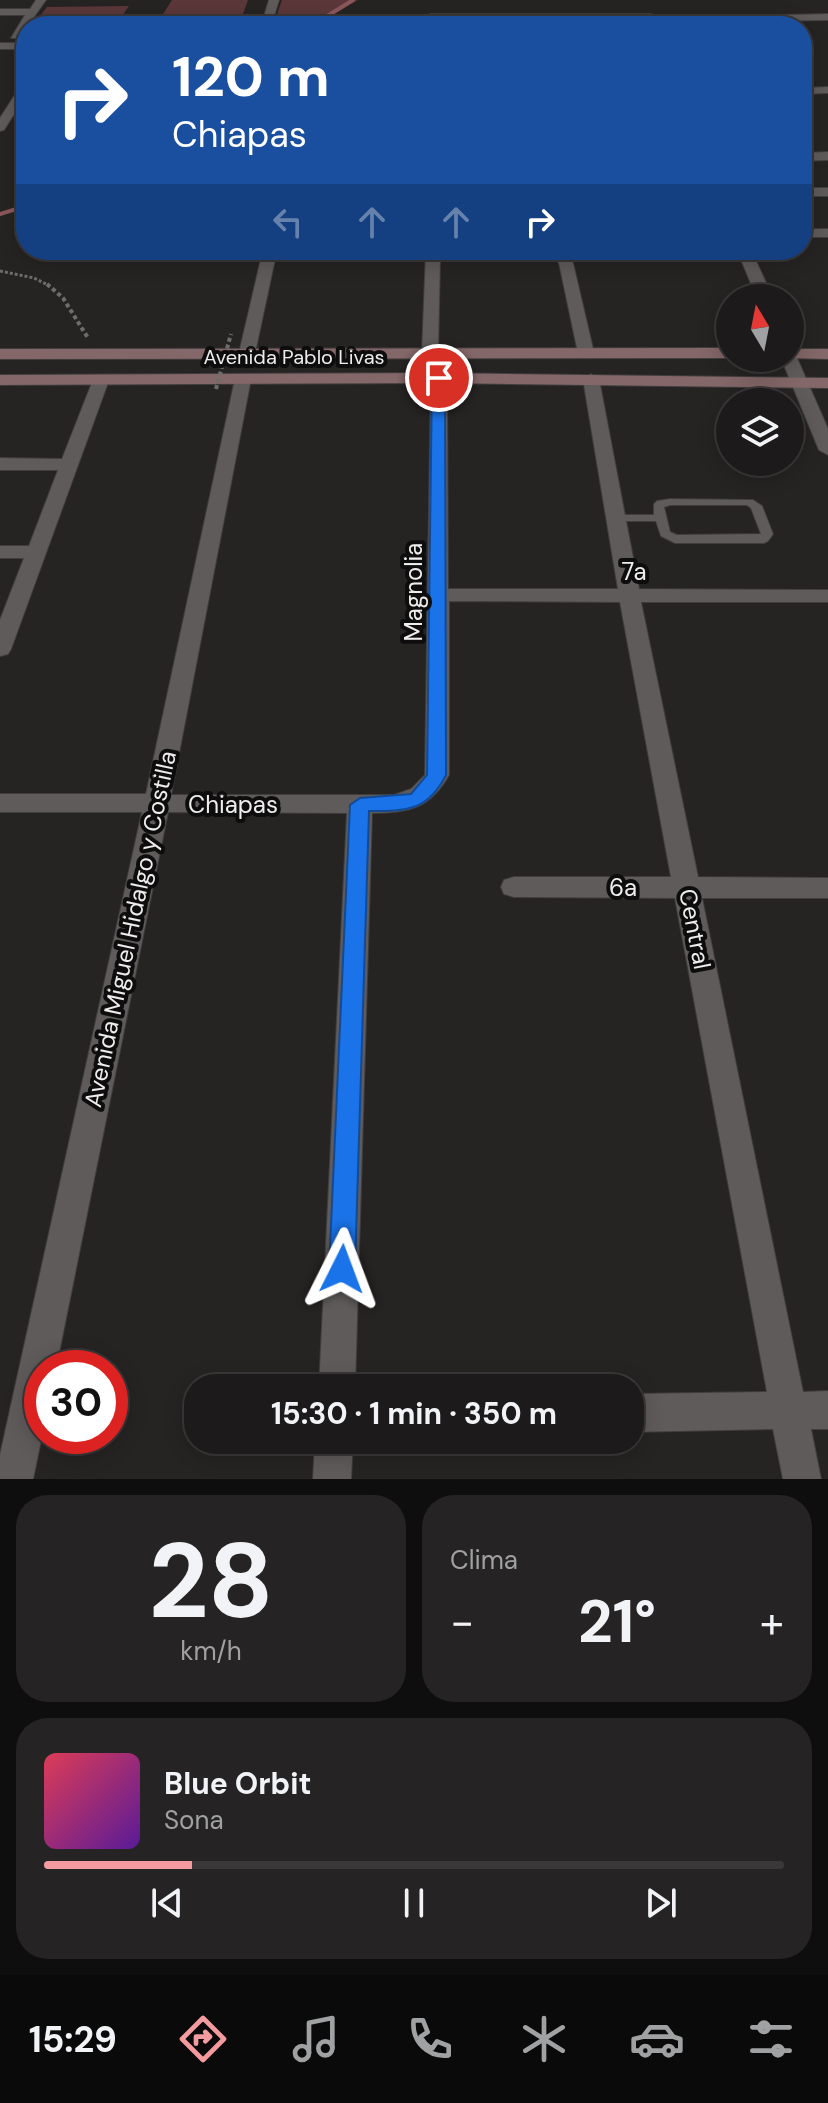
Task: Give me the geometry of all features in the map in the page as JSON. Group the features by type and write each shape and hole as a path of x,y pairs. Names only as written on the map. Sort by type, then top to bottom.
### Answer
{"main road":[{"name":"Avenida Pablo Livas","path":"0,354 97,353 439,378 716,354"},
{"name":"Avenida Pablo Livas","path":"0,380 101,380 430,353 828,383"},
{"path":"804,355 828,354"}],"street":[{"path":"31,16 41,0"},
{"path":"0,12 33,12"},
{"path":"0,127 16,96"},
{"name":"Avenida Miguel Hidalgo y Costilla","path":"14,1479 268,260"},
{"path":"430,353 433,260"},
{"name":"Central","path":"564,260 588,366 802,1479"},
{"path":"748,260 759,284"},
{"path":"795,372 828,450"},
{"name":"Magnolia","path":"417,800 430,788 437,775 439,378"},
{"path":"0,649 101,380"},
{"path":"0,464 71,465"},
{"path":"0,552 38,552"},
{"name":"7a","path":"440,595 828,596"},
{"name":"Chiapas","path":"0,803 360,805 417,800"},
{"path":"338,1374 360,805"},
{"name":"6a","path":"514,887 827,890"},
{"path":"644,1413 828,1410"},
{"path":"332,1479 333,1454"}],"lane":[{"path":"749,502 756,506 767,534 764,539 758,540 675,539 665,534 660,518 658,506 661,503 749,502"},
{"path":"615,518 660,518"}],"path":[{"path":"0,271 39,278 49,283 64,300 97,353"},
{"path":"216,389 231,334"}],"shaded area":[{"path":"172,0 248,0 242,16 162,16"},
{"path":"282,0 358,0 331,16 276,16"},
{"path":"129,6 122,16 40,16 47,7"}],"waterway":[{"path":"327,16 353,0"},
{"path":"0,214 16,209"}],"route":[{"path":"342,1269 360,805 417,800 430,788 437,775 439,378"}]}
